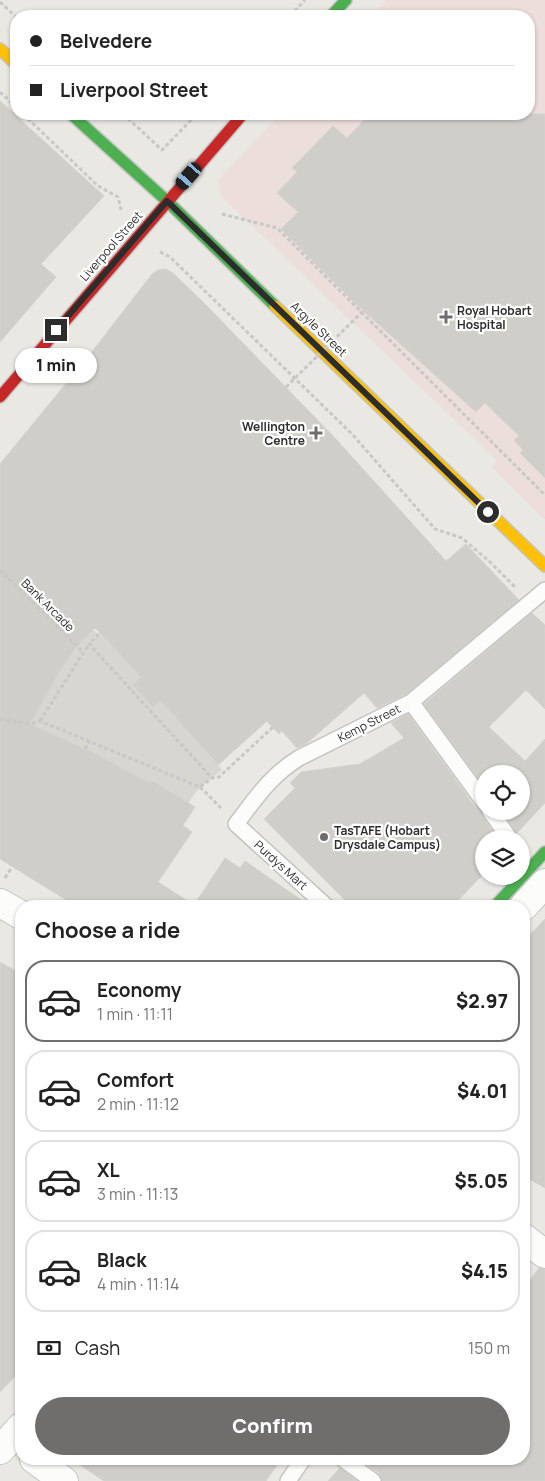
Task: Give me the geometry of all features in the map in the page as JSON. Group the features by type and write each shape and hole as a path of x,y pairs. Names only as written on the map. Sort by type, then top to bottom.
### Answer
{"main road":[{"path":"337,10 346,0"},
{"path":"0,49 10,58"},
{"name":"Argyle Street","path":"78,120 167,201 545,566"},
{"name":"Liverpool Street","path":"0,396 238,120"},
{"path":"505,900 540,878 545,852"}],"street":[{"path":"527,900 540,878"},
{"path":"0,903 15,912"},
{"path":"530,1243 545,1254"},
{"path":"42,1465 64,1481"}],"lane":[{"path":"411,702 545,590"},
{"name":"Kemp Street","path":"236,824 270,780 284,767 298,758 411,702 475,790"},
{"name":"Purdys Mart","path":"236,824 319,900"},
{"path":"530,865 540,878"},
{"path":"288,1481 299,1465"},
{"path":"352,1465 373,1481"}],"path":[{"path":"296,10 305,0"},
{"path":"0,2 10,11"},
{"path":"0,92 10,101"},
{"path":"29,120 98,186 118,197 122,210"},
{"path":"130,120 162,150 191,120"},
{"path":"221,214 277,228 545,495"},
{"path":"159,251 170,257 352,434 436,529 462,538 490,562 530,602"},
{"path":"286,387 364,310"},
{"name":"Bank Arcade","path":"0,570 83,652"},
{"path":"40,721 83,652 99,634"},
{"path":"89,644 141,697 212,778"},
{"path":"0,719 30,724 40,721 200,787 236,824"},
{"path":"200,787 212,778 219,778 273,728"},
{"path":"85,749 89,741"}],"shaded area":[{"name":"Royal Hobart Hospital","path":"386,0 545,0 545,520 492,467 497,461 220,195 218,180 274,120 535,120 535,10 377,10"},
{"path":"93,630 105,639 141,677 153,707 160,700 222,770 200,787 188,803 153,780 150,783 90,751 30,724 62,667"}],"building":[{"path":"0,101 10,110 10,120 21,120 104,196 41,264 56,277 0,342"},
{"name":"Royal Hobart Hospital","path":"535,114 545,114 545,478 520,453 523,450 514,440 519,436 485,403 476,412 356,304 281,229 298,212 277,193 297,172 292,168 333,126 347,138 364,120 535,120"},
{"path":"165,269 173,273 205,304 335,438 446,561 466,544 519,600 406,694 377,708 364,693 307,743 297,748 282,731 279,734 267,721 218,765 160,700 153,707 143,697 133,685 141,677 95,628 62,667 30,724 92,752 150,783 152,780 195,807 183,825 192,832 158,882 186,900 66,900 0,859 0,464 91,353 152,274 158,270"},
{"path":"532,613 545,625 545,709 526,690 489,727 525,761 545,739 545,803 530,819 530,765 475,765 475,774 424,704"},
{"path":"408,714 475,807 475,820 485,820 492,830 475,830 475,883 459,900 345,900 264,819 295,788 290,783 301,772 360,764 404,738 391,723"},
{"path":"508,820 529,820 520,830 515,830"},
{"path":"225,858 240,868 245,861 301,900 197,900"},
{"path":"545,919 545,1188 530,1179 530,935"},
{"path":"0,962 15,971 15,1376 0,1392"},
{"path":"539,1268 545,1269 545,1481 382,1481 379,1473 368,1465 530,1465 530,1280"},
{"path":"80,1465 277,1465 266,1481 104,1481"},
{"path":"340,1468 357,1481 328,1481"}],"traffic: fast":[{"path":"337,10 346,0"},
{"path":"78,120 167,201 275,306"},
{"path":"501,900 545,852"}],"traffic: slow":[{"path":"0,49 10,58"},
{"path":"275,306 545,566"}],"traffic: jam":[{"path":"0,397 238,120"}],"place":[{"name":"Royal Hobart Hospital","path":"446,317"},
{"name":"Wellington Centre","path":"316,433"},
{"name":"TasTAFE (Hobart Drysdale Campus)","path":"324,837"}],"route":[{"path":"56,330 167,201 488,512"}]}
